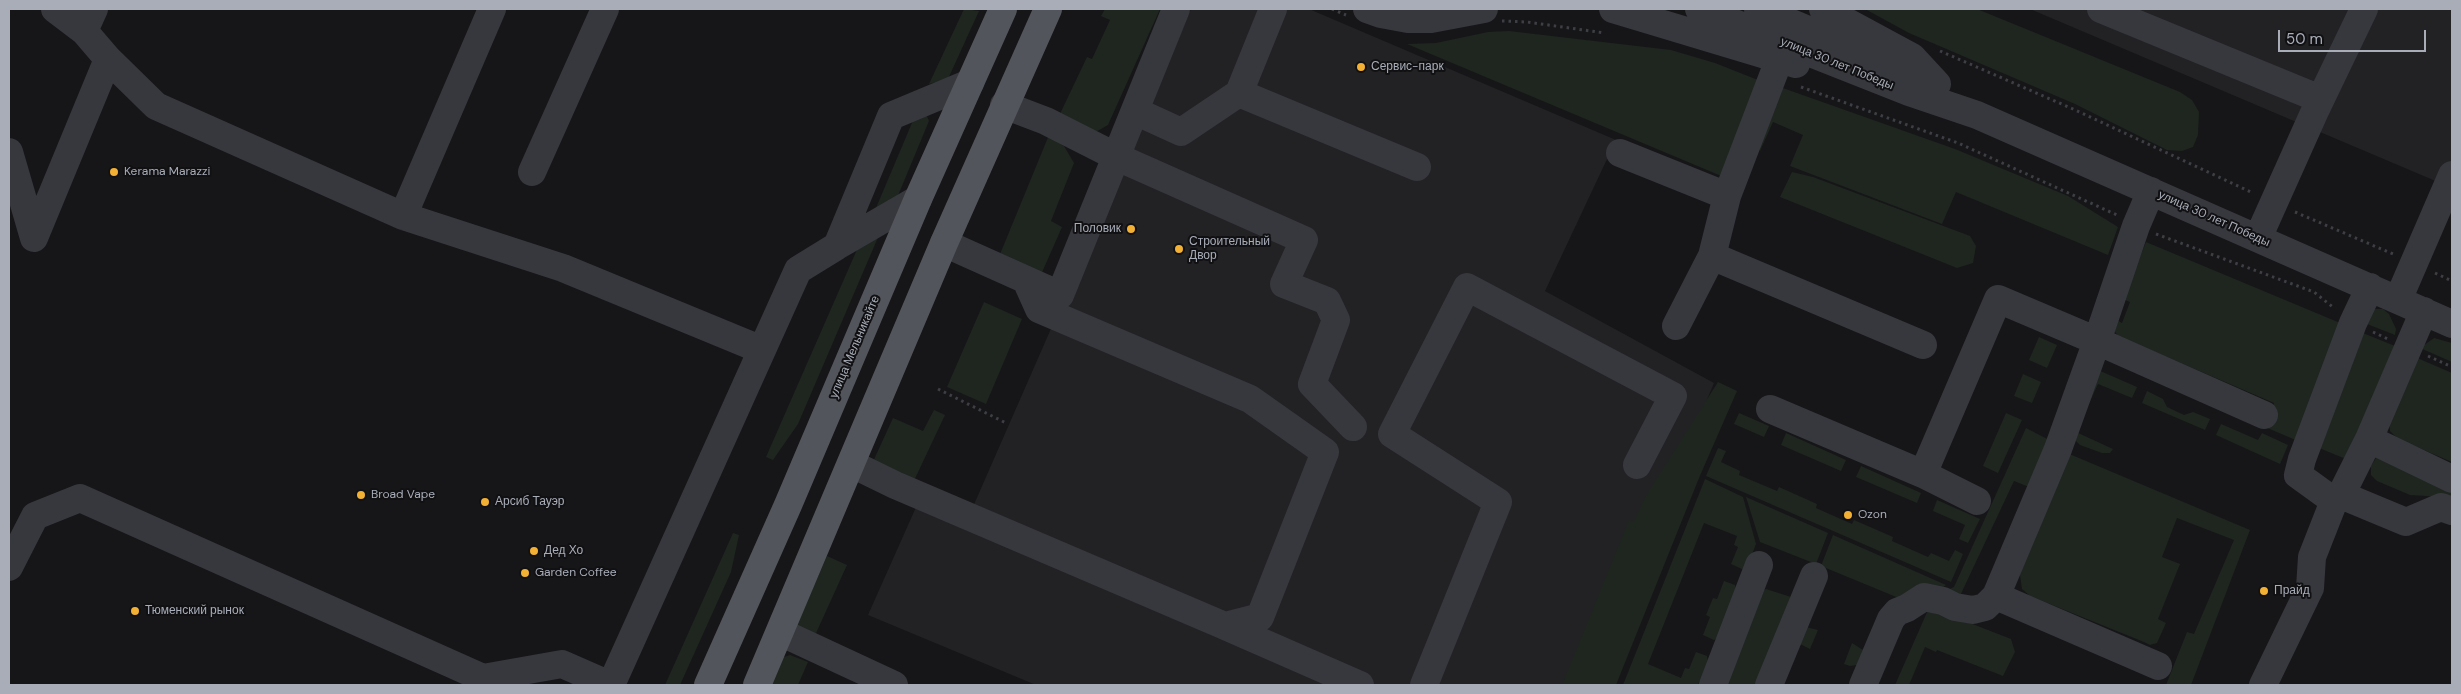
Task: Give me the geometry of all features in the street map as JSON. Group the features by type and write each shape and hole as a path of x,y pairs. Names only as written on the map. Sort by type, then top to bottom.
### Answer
{"main road":[{"name":"улица Мельникайте","path":"708,685 788,505 918,199 1003,9"},
{"path":"757,685 944,243 1004,104 1048,9"}],"street":[{"path":"55,9 89,20 108,58 156,106 403,216 563,268 762,350"},
{"path":"403,216 492,9"},
{"path":"532,172 605,9"},
{"path":"944,243 1060,295 1176,9"},
{"path":"1135,111 1181,132 1239,92 1272,9"},
{"name":"улица 30 лет Победы","path":"1699,9 1909,92 1977,115 2452,324"},
{"name":"улица 30 лет Победы","path":"1758,9 1937,84 1977,115"},
{"path":"1823,9 1912,57 1937,84"},
{"path":"2101,9 2320,99"},
{"path":"2258,238 2320,99 2364,9"},
{"path":"1358,12 1408,19 1489,15"},
{"path":"1613,21 1776,69 1909,92"},
{"path":"9,152 34,238 108,58"},
{"path":"1676,326 1712,256 1727,196 1776,69"},
{"path":"837,246 891,116 970,83"},
{"path":"1239,92 1417,167"},
{"path":"1004,104 1046,121 1117,157 1304,240 1284,284 1327,301 1336,320 1312,384 1353,427"},
{"path":"1620,153 1727,196"},
{"path":"2398,300 2452,175"},
{"path":"1864,685 1891,619 1897,612 1908,608 1924,597 1973,610 1985,607 1996,596 2058,450 2136,226 2151,191"},
{"path":"9,567 35,516 80,498 485,682 562,664 611,685 798,270 918,199"},
{"path":"1712,256 1923,345"},
{"path":"1026,280 1039,309 1250,399 1325,452 1260,617 1225,626"},
{"path":"1424,685 1498,502 1392,434 1467,287 1673,396 1636,465"},
{"path":"2370,288 2353,323 2309,438 2298,475 2337,498 2406,522 2441,507 2452,511"},
{"path":"1923,474 1998,298 2264,415"},
{"path":"2263,685 2310,588 2312,557 2337,498 2369,439 2424,311"},
{"path":"1770,409 1923,474 1977,501"},
{"path":"2369,439 2452,479"},
{"path":"852,464 895,486 1360,685"},
{"path":"1713,685 1759,565"},
{"path":"1769,685 1814,576"},
{"path":"1996,596 2158,666"},
{"path":"780,632 894,685"}],"path":[{"path":"1332,9 1358,12"},
{"path":"1489,15 1527,22 1613,21"},
{"path":"1934,48 2073,109 2274,203 2452,281"},
{"path":"1776,69 1958,143 2106,209 2136,226 2314,292 2353,323 2408,348"},
{"path":"938,389 1006,423"}],"shaded area":[{"path":"964,9 979,11 948,79 929,84"},
{"path":"1105,9 1160,9 1108,125 1094,133 1059,116 1087,57 1092,59 1110,20 1101,16"},
{"path":"1191,9 1309,9 1616,140 1545,291 1714,383 1587,685 1036,685 868,615 917,505 965,525"},
{"path":"1865,9 1977,9 2180,92 2192,100 2199,112 2198,135 2193,147 2182,151 2167,150 2075,104 1909,33"},
{"path":"2030,9 2452,9 2452,188"},
{"path":"1509,31 1671,50 1715,63 1758,80 1726,178 1407,44 1436,43 1488,32"},
{"path":"1780,87 1955,149 2068,196 2118,227 2108,255 1956,192 1942,224 1790,166 1803,135 1773,122 1760,151 1759,143"},
{"path":"917,111 926,114 929,121 897,198 873,215"},
{"path":"1049,135 1064,146 1074,163 1051,221 1062,227 1040,277 998,259"},
{"path":"1792,172 1813,177 1970,236 1976,246 1973,263 1957,268 1780,197"},
{"path":"882,228 798,424 773,460 766,457 859,245"},
{"path":"2146,242 2345,325 2298,441 2265,427 2274,403 2118,336 2113,329 2115,319 2122,323 2130,302 2123,299"},
{"path":"984,302 1022,319 986,404 947,387"},
{"path":"2383,309 2389,314 2396,329 2395,335 2362,322 2369,311"},
{"path":"2358,331 2395,346 2346,459 2319,448"},
{"path":"2039,337 2057,345 2047,368 2029,360"},
{"path":"2434,338 2452,343 2452,362 2420,348"},
{"path":"2415,357 2452,373 2452,462 2398,439 2390,431 2389,421"},
{"path":"2098,370 2137,387 2132,398 2098,384 2078,428"},
{"path":"2023,374 2041,382 2032,403 2014,396"},
{"path":"1718,382 1737,391 1699,478 1616,685 1562,685 1629,520 1634,522 1645,497"},
{"path":"2147,391 2163,399 2167,407 2184,415 2193,412 2210,419 2205,430 2142,403"},
{"path":"934,410 945,415 912,485 871,466 893,418 923,431"},
{"path":"1739,413 1769,426 1764,437 1734,424"},
{"path":"2006,413 2022,420 1998,473 1983,466"},
{"path":"2221,424 2258,440 2262,433 2288,445 2280,464 2216,435"},
{"path":"2026,428 2053,442 2029,487 2014,481 1959,598 1943,592 1954,587"},
{"path":"2076,432 2113,449 2110,453 2102,453 2080,445 2074,439"},
{"path":"1786,433 1846,460 1841,471 1781,445"},
{"path":"1718,448 1726,451 1721,462 1740,471 1739,475 1777,491 1779,487 1817,504 1816,508 1852,524 1854,520 1893,537 1892,541 1928,557 1931,553 1949,561 1955,550 1963,554 1951,582 1706,476"},
{"path":"2067,453 2250,530 2191,685 2166,685 2187,632 2194,634 2234,540 2177,518 2162,557 2180,564 2158,619 2166,623 2157,643 2150,645 2030,596 2022,589 2019,569"},
{"path":"2384,455 2452,484 2452,500 2442,497 2410,495 2377,481 2371,475 2371,466 2376,458"},
{"path":"1861,466 1921,493 1917,503 1856,477"},
{"path":"1705,479 1743,497 1756,544 1747,567 1742,569 1731,564 1738,547 1734,545 1737,536 1704,523 1648,664 1681,678 1685,668 1689,669 1696,652 1707,656 1708,663 1698,685 1623,685"},
{"path":"1746,497 1828,533 1816,564 1760,542"},
{"path":"1937,500 1980,519 1968,543 1959,539 1965,525 1933,511"},
{"path":"733,533 739,535 731,572 680,685 665,685"},
{"path":"1833,535 1946,585 1939,590 1906,601 1821,566"},
{"path":"827,556 847,565 812,642 793,633"},
{"path":"1724,581 1735,585 1737,592 1718,638 1714,640 1703,635 1710,617 1706,615 1713,598 1717,599"},
{"path":"1766,589 1791,597 1756,685 1719,685 1757,594"},
{"path":"1928,610 1952,616 2011,639 2015,652 2003,676 1925,647 1909,685 1895,685"},
{"path":"1802,626 1818,630 1810,649 1796,642"},
{"path":"1852,643 1863,650 1857,665 1850,666 1844,664"},
{"path":"790,655 808,662 798,685 770,685 781,658"}],"place":[{"name":"Сервис-парк","path":"1361,67"},
{"name":"Kerama Marazzi","path":"114,172"},
{"name":"Половик","path":"1131,229"},
{"name":"Строительный Двор","path":"1179,249"},
{"name":"Broad Vape","path":"361,495"},
{"name":"Арсиб Тауэр","path":"485,502"},
{"name":"Ozon","path":"1848,515"},
{"name":"Дед Хо","path":"534,551"},
{"name":"Garden Coffee","path":"525,573"},
{"name":"Прайд","path":"2264,591"},
{"name":"Тюменский рынок","path":"135,611"}]}
